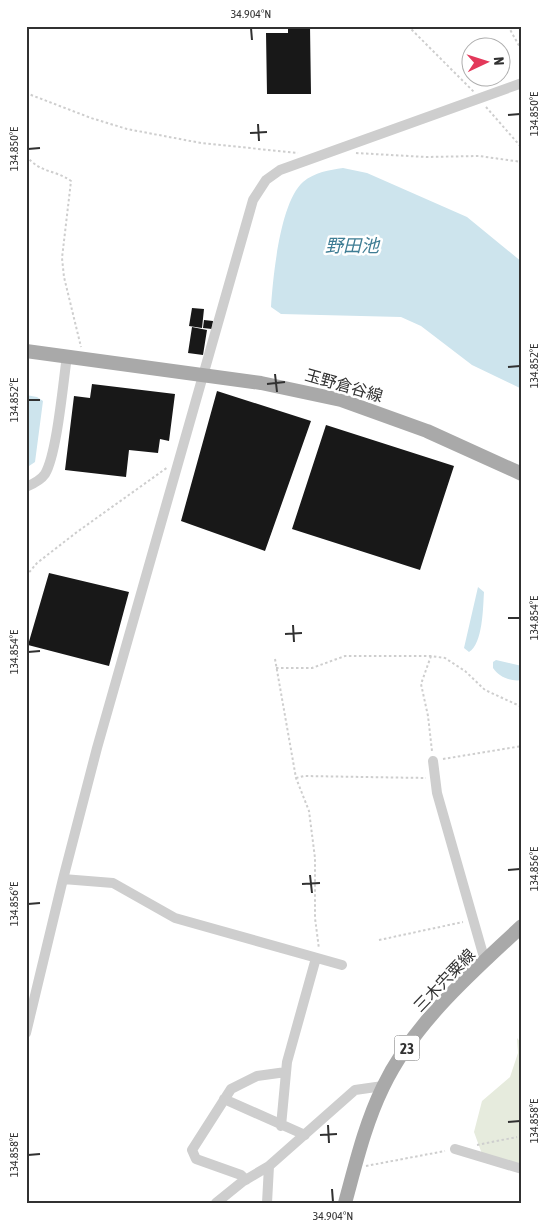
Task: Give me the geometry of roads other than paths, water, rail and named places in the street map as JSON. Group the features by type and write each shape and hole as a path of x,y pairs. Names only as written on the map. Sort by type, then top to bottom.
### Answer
{"main road":[{"name":"玉野倉谷線","path":"26,351 261,383 340,400 427,431 522,474"},
{"name":"三木宍粟線","path":"345,1203 363,1136 383,1086 405,1050 431,1017 522,926"}],"street":[{"path":"26,1033 97,748 132,630 175,467 253,200 266,180 280,170 339,147 522,83"},
{"path":"26,487 36,482 45,474 51,455 67,356"},
{"path":"432,761 434,778 473,921 483,954 488,959"},
{"path":"63,879 112,883 175,918 342,964"},
{"path":"282,1126 286,1072 316,958"},
{"path":"246,1180 241,1175 196,1159 192,1150 224,1100 237,1084 257,1076 286,1072"},
{"path":"216,1203 246,1180 269,1166 355,1090 383,1086"},
{"path":"224,1100 305,1135"},
{"path":"455,1149 522,1169"},
{"path":"267,1203 269,1166"}],"water":[{"name":"野田池","path":"343,168 367,173 467,217 522,262 522,389 472,365 421,326 401,317 281,314 271,307 279,241 283,222 295,192 303,182 312,176"},
{"path":"26,395 37,397 43,401 35,462 26,468"},
{"path":"478,587 484,592 483,615 477,641 474,648 469,652 464,648"},
{"path":"496,660 522,666 522,680 510,679 499,674 493,668 493,662"}]}
